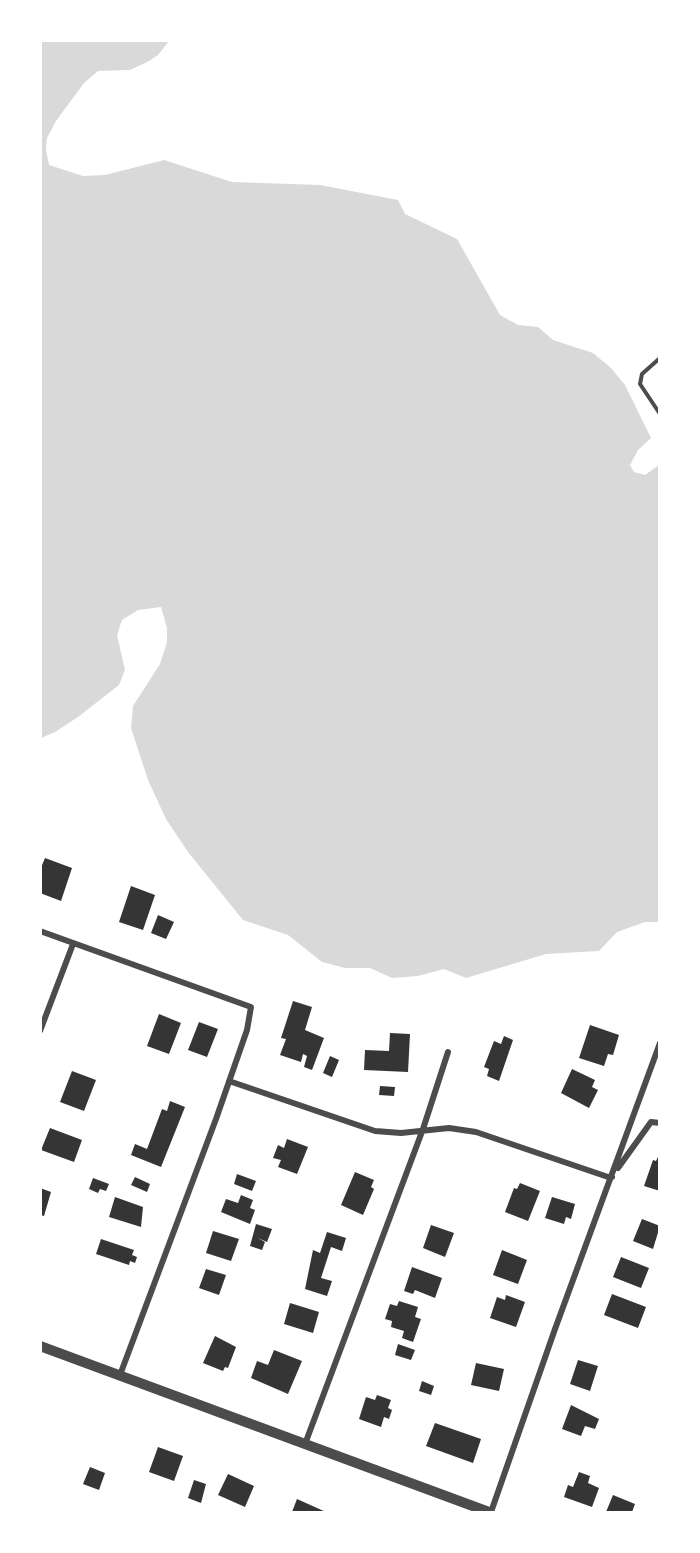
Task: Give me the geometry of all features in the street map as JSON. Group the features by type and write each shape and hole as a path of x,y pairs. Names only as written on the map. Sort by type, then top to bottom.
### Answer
{"street":[{"path":"40,931 251,1007 247,1030 229,1081 120,1375"},
{"path":"40,1031 72,944"},
{"path":"40,1346 490,1512 660,1043"},
{"path":"305,1444 423,1129 448,1052"},
{"path":"229,1081 375,1131 400,1133 449,1128 476,1132 611,1178"},
{"path":"611,1178 640,1133 651,1122 660,1123"}],"lane":[{"path":"660,357 642,374 640,384 660,414"}],"shaded area":[{"path":"41,40 169,41 158,55 149,61 130,70 98,71 84,83 56,121 47,138 46,150 49,165 83,176 105,175 164,160 232,182 320,185 398,200 405,214 457,239 500,315 518,325 538,327 553,340 593,353 611,368 625,385 651,438 638,450 630,465 634,472 645,475 659,465 659,922 645,922 617,932 599,951 546,954 466,978 444,969 418,976 392,978 370,968 345,968 322,962 288,935 243,920 188,852 166,819 148,780 131,728 133,706 160,664 167,642 167,628 161,607 138,610 122,620 117,635 125,670 119,685 78,717 41,738"}],"building":[{"path":"45,858 72,868 61,901 40,893 40,870"},
{"path":"131,886 155,895 143,930 119,922"},
{"path":"158,915 174,922 166,939 151,933"},
{"path":"293,1001 312,1007 305,1030 324,1038 312,1070 304,1067 307,1056 303,1054 301,1062 280,1055 286,1039 281,1038"},
{"path":"159,1014 181,1023 169,1054 147,1046"},
{"path":"199,1022 218,1029 207,1057 188,1050"},
{"path":"590,1025 619,1035 613,1055 608,1054 604,1066 579,1058"},
{"path":"390,1033 410,1034 408,1072 364,1070 365,1050 389,1051"},
{"path":"504,1036 513,1040 499,1081 487,1076 489,1069 484,1067 494,1041 501,1044"},
{"path":"330,1056 339,1060 332,1077 323,1073"},
{"path":"572,1069 595,1080 592,1087 598,1090 589,1108 561,1093"},
{"path":"72,1071 96,1080 84,1111 60,1102"},
{"path":"380,1086 395,1087 394,1096 379,1095"},
{"path":"170,1101 185,1107 161,1167 131,1155 135,1144 147,1149 162,1109 167,1111"},
{"path":"50,1128 82,1140 74,1162 41,1150"},
{"path":"287,1139 308,1147 297,1174 278,1167 281,1160 273,1158 278,1145 284,1148"},
{"path":"660,1153 660,1191 644,1186 653,1160 656,1161"},
{"path":"355,1172 374,1180 371,1187 374,1189 363,1215 341,1205"},
{"path":"237,1174 256,1181 252,1191 234,1184"},
{"path":"135,1177 150,1184 147,1192 131,1185"},
{"path":"93,1178 109,1184 106,1191 100,1189 98,1193 89,1189"},
{"path":"520,1183 540,1191 528,1221 505,1212 514,1188 517,1189"},
{"path":"40,1188 51,1192 44,1216 40,1215"},
{"path":"241,1195 253,1200 250,1208 255,1210 250,1224 221,1212 226,1199 238,1203"},
{"path":"115,1197 143,1207 141,1227 109,1217"},
{"path":"552,1197 575,1204 571,1219 566,1217 564,1224 545,1218"},
{"path":"642,1219 660,1226 653,1249 633,1241"},
{"path":"256,1224 272,1229 267,1242 258,1238 265,1242 262,1250 250,1246"},
{"path":"431,1225 454,1233 445,1257 423,1248"},
{"path":"213,1231 239,1239 231,1261 206,1253"},
{"path":"327,1232 346,1238 342,1251 331,1247 321,1278 332,1281 327,1296 305,1289 313,1250 320,1253"},
{"path":"101,1239 134,1250 132,1255 137,1257 135,1263 130,1261 129,1265 96,1254"},
{"path":"502,1250 527,1260 518,1284 493,1275"},
{"path":"621,1257 649,1268 641,1288 613,1277"},
{"path":"412,1267 442,1278 435,1298 415,1290 413,1294 404,1291"},
{"path":"206,1269 226,1275 219,1295 199,1288"},
{"path":"612,1294 646,1307 638,1328 604,1315"},
{"path":"506,1295 525,1302 516,1327 490,1318 497,1297 505,1300"},
{"path":"399,1301 418,1307 415,1317 421,1319 413,1342 402,1338 404,1331 391,1327 392,1321 385,1319 390,1304 397,1306"},
{"path":"290,1303 319,1312 313,1333 284,1324"},
{"path":"215,1336 236,1347 228,1368 225,1367 223,1371 203,1363"},
{"path":"398,1344 415,1350 411,1360 395,1355"},
{"path":"274,1350 302,1361 288,1394 251,1378 257,1361 268,1365"},
{"path":"578,1360 598,1366 590,1391 570,1384"},
{"path":"476,1363 504,1369 499,1391 471,1385"},
{"path":"422,1381 434,1386 431,1395 419,1391"},
{"path":"377,1395 391,1400 388,1408 392,1410 389,1419 384,1417 381,1427 359,1419 366,1397 375,1400"},
{"path":"571,1405 599,1419 595,1429 585,1426 581,1436 562,1429"},
{"path":"435,1423 481,1439 473,1463 426,1446"},
{"path":"158,1447 183,1456 174,1481 149,1472"},
{"path":"90,1467 105,1473 99,1490 83,1484"},
{"path":"579,1472 590,1476 588,1483 599,1488 592,1507 564,1497 568,1485 573,1487"},
{"path":"228,1474 254,1486 245,1507 218,1495"},
{"path":"194,1480 206,1484 201,1503 188,1498"},
{"path":"613,1495 635,1504 632,1512 606,1512"},
{"path":"297,1499 326,1512 292,1512"}]}
